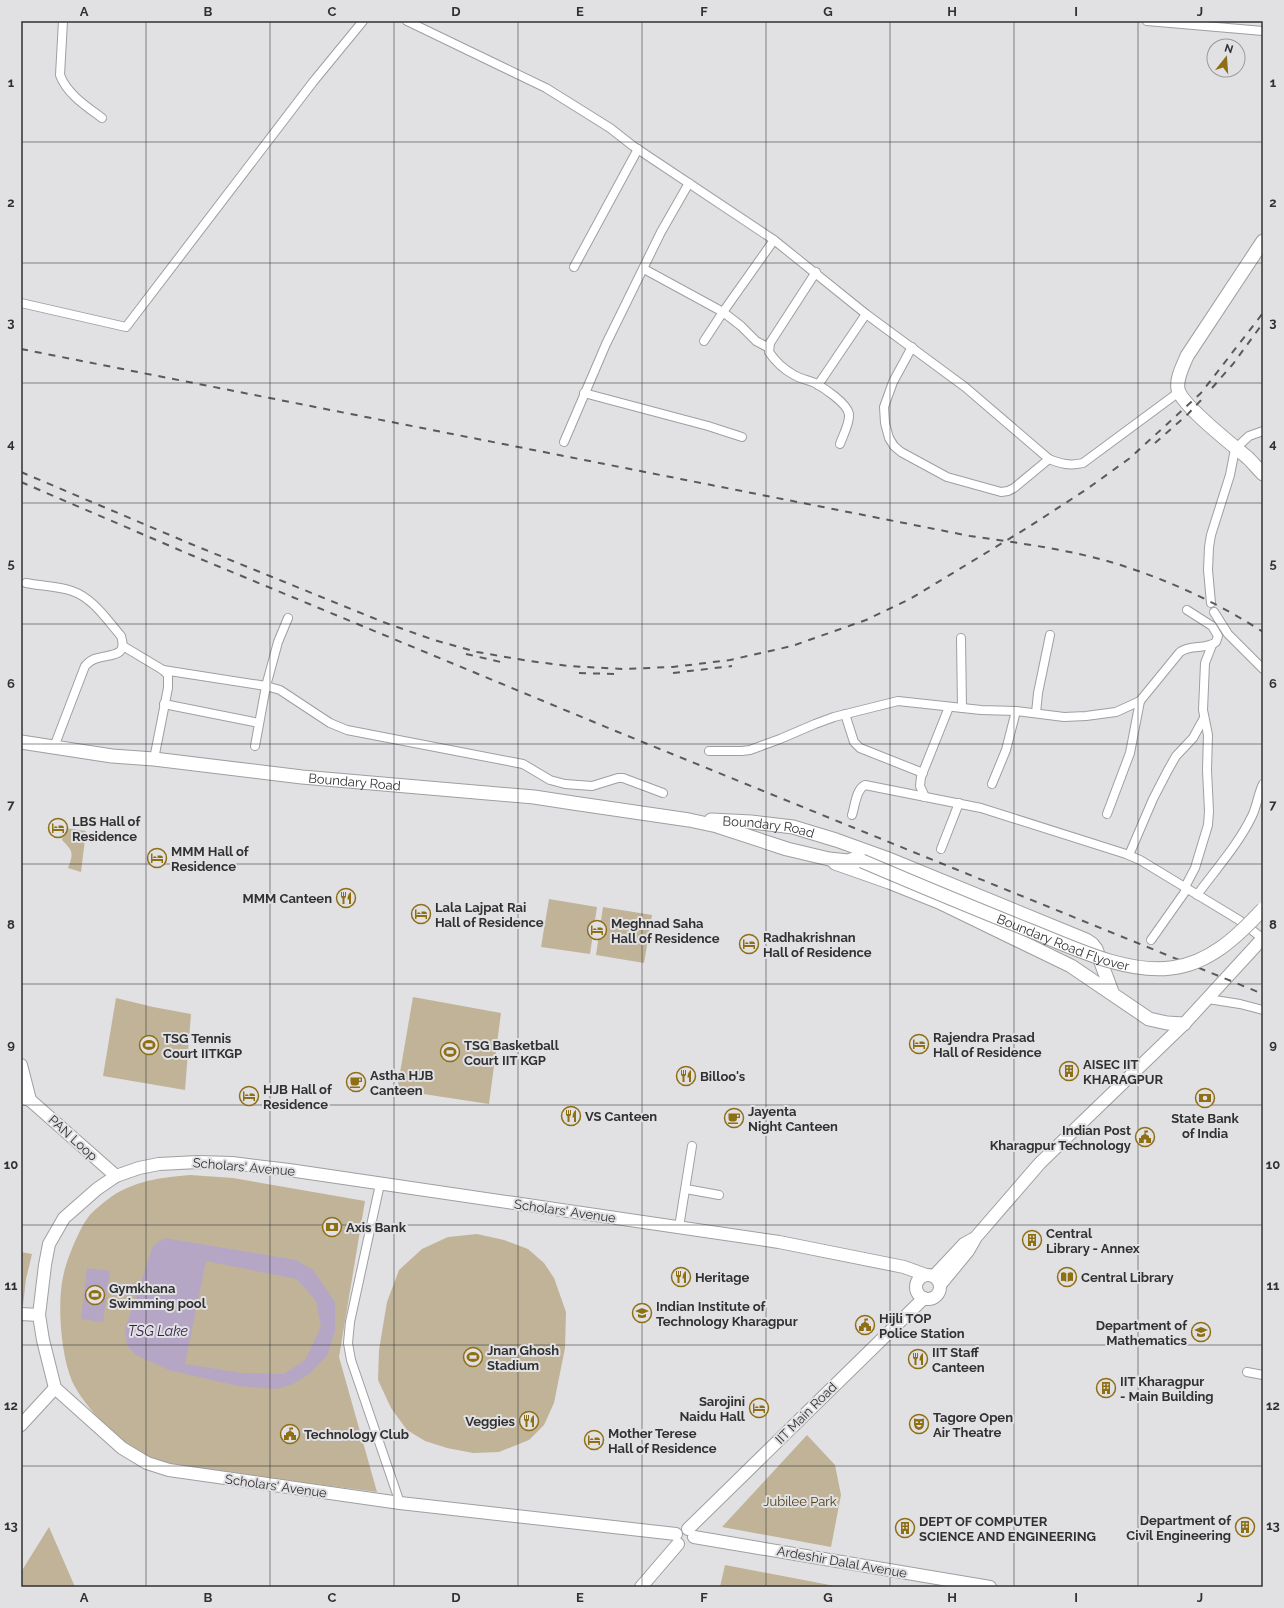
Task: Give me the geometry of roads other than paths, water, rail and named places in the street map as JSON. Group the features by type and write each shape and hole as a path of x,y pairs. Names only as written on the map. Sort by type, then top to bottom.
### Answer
{"main road":[{"path":"1263,241 1187,356 1179,377 1178,388 1179,392 1199,415 1263,474"},
{"name":"Boundary Road","path":"21,742 112,756 154,759 309,777 534,797 689,820 723,828 787,849 829,859"},
{"name":"Boundary Road","path":"689,820 751,822 793,827 886,858 1086,940 1092,944 1096,950 1112,992"},
{"path":"787,849 793,827"},
{"name":"Boundary Road Flyover","path":"845,844 859,860 965,905 1076,948 1123,964 1148,969 1172,968 1193,963 1215,952 1234,938 1263,909"},
{"path":"829,859 841,866 889,882 938,902 1071,966 1112,992 1149,1019 1167,1023 1184,1024"},
{"name":"Boundary Road Flyover","path":"829,859 848,861 859,860"}],"street":[{"path":"63,21 60,75 62,81 77,99 102,118"},
{"path":"21,303 126,327 313,82 363,21"},
{"path":"407,21 546,88 610,128 638,149 774,240 816,272 866,314 965,387 1049,459 1066,465 1083,463 1179,392"},
{"path":"1148,21 1263,31"},
{"path":"574,267 638,149"},
{"path":"564,442 606,344 661,232 689,183"},
{"path":"704,341 774,240"},
{"path":"644,269 723,312 741,326 756,341 769,348"},
{"path":"816,272 770,343 769,352 772,357 790,372 818,385 842,402 849,414 840,444"},
{"path":"818,385 866,314"},
{"path":"912,348 893,382 884,407 884,423 889,438 894,446 901,452 947,477 1001,492 1014,488 1049,459"},
{"path":"584,393 708,426 742,437"},
{"path":"1211,603 1208,570 1209,546 1230,474 1235,449 1249,436 1263,431"},
{"path":"26,584 70,590 79,594 95,606 121,636 123,646 163,670 168,675 169,681 154,759"},
{"path":"1151,940 1186,888 1195,868 1208,825 1208,735 1204,718 1205,667 1212,645 1218,639 1216,631 1206,621 1187,610"},
{"path":"1214,612 1228,634 1263,669"},
{"path":"255,746 266,686 276,650 288,618"},
{"path":"1036,713 1038,693 1050,635"},
{"path":"961,638 962,708"},
{"path":"710,751 750,750 815,724 845,714 898,701 949,707 1016,711 1064,717 1116,712 1140,701 1180,652 1191,647 1205,647 1212,645"},
{"path":"54,747 85,666 90,661 99,657 117,654 123,646"},
{"path":"163,670 266,686 280,690 330,723 347,730 523,764 557,783 592,786 618,778 623,778 663,793"},
{"path":"1107,814 1130,753 1140,701"},
{"path":"164,704 259,723"},
{"path":"925,797 920,786 923,773 949,707"},
{"path":"992,784 1006,750 1016,711"},
{"path":"845,714 854,742 860,748 923,773"},
{"path":"1129,855 1153,799 1168,770 1176,756 1193,738 1204,718"},
{"path":"1197,895 1240,837 1253,814 1263,784"},
{"path":"852,815 859,791 865,785 959,803 1017,820 1129,855 1140,860 1239,920 1263,938 1184,1024 1040,1163 976,1237 964,1244 933,1279 919,1279 916,1286 918,1293 924,1298 935,1296 939,1291 933,1279"},
{"path":"940,849 959,803"},
{"path":"1208,999 1240,1004 1263,1010"},
{"name":"PAN Loop","path":"21,1065 26,1099 116,1176"},
{"path":"679,1227 692,1146"},
{"name":"Scholars' Avenue","path":"677,1539 400,1503 168,1470 147,1463 122,1448 55,1388 43,1340 39,1315 45,1265 50,1244 64,1218 97,1188 116,1176 139,1168 159,1164 198,1162 232,1163 290,1170 779,1242 904,1267 933,1279"},
{"path":"380,1184 351,1315 348,1343 351,1360 400,1503"},
{"path":"686,1189 719,1195"},
{"name":"IIT Main Road","path":"691,1533 924,1298"},
{"path":"21,1314 39,1315"},
{"path":"1247,1372 1263,1375"},
{"path":"21,1425 55,1388"},
{"path":"641,1587 683,1529 691,1533 692,1542 688,1546 683,1546 677,1539"},
{"name":"Ardeshir Dalal Avenue","path":"691,1533 984,1587"}],"water":[{"name":"TSG Lake","path":"165,1238 296,1260 313,1270 335,1302 335,1331 327,1356 310,1373 293,1384 276,1389 238,1386 169,1370 136,1355 127,1345 125,1329 153,1246","holes":["206,1261 297,1279 316,1301 321,1327 305,1360 284,1374 241,1373 185,1364"]},
{"name":"Gymkhana Swimming pool","path":"87,1268 110,1271 103,1322 81,1319"}],"railway":[{"path":"21,472 191,544 383,622 434,640 477,652 569,666 622,669 673,667 730,660 792,646 866,620 910,599 1027,528 1087,489 1130,458 1201,393 1263,313"},
{"path":"1212,388 1233,364 1263,323"},
{"path":"21,349 970,536 1042,547 1096,558 1153,576 1191,592 1228,611 1263,632"},
{"path":"1155,443 1188,414 1203,398"},
{"path":"21,482 191,555 618,732 1263,994"},
{"path":"466,654 505,663"},
{"path":"673,673 732,666"},
{"path":"579,673 615,674"}],"place":[{"name":"LBS Hall of Residence","path":"58,828"},
{"name":"MMM Hall of Residence","path":"157,858"},
{"name":"MMM Canteen","path":"346,898"},
{"name":"Lala Lajpat Rai Hall of Residence","path":"421,914"},
{"name":"Meghnad Saha Hall of Residence","path":"597,930"},
{"name":"Radhakrishnan Hall of Residence","path":"749,944"},
{"name":"Rajendra Prasad Hall of Residence","path":"919,1044"},
{"name":"TSG Tennis Court IITKGP","path":"149,1045"},
{"name":"TSG Basketball Court IIT KGP","path":"450,1052"},
{"name":"AISEC IIT KHARAGPUR","path":"1069,1071"},
{"name":"Billoo's","path":"686,1076"},
{"name":"Astha HJB Canteen","path":"356,1082"},
{"name":"HJB Hall of Residence","path":"249,1096"},
{"name":"State Bank of India","path":"1205,1098"},
{"name":"VS Canteen","path":"571,1116"},
{"name":"Jayenta Night Canteen","path":"734,1118"},
{"name":"Indian Post Kharagpur Technology","path":"1145,1137"},
{"name":"Axis Bank","path":"332,1227"},
{"name":"Central Library - Annex","path":"1032,1240"},
{"name":"Heritage","path":"681,1277"},
{"name":"Central Library","path":"1067,1277"},
{"name":"Gymkhana Swimming pool","path":"95,1295"},
{"name":"Indian Institute of Technology Kharagpur","path":"642,1313"},
{"name":"Hijli TOP Police Station","path":"865,1325"},
{"name":"Department of Mathematics","path":"1201,1332"},
{"name":"Jnan Ghosh Stadium","path":"473,1357"},
{"name":"IIT Staff Canteen","path":"918,1359"},
{"name":"IIT Kharagpur - Main Building","path":"1106,1388"},
{"name":"Sarojini Naidu Hall","path":"759,1408"},
{"name":"Veggies","path":"529,1421"},
{"name":"Tagore Open Air Theatre","path":"919,1424"},
{"name":"Technology Club","path":"290,1434"},
{"name":"Mother Terese Hall of Residence","path":"594,1440"},
{"name":"Department of Civil Engineering","path":"1245,1527"},
{"name":"DEPT OF COMPUTER SCIENCE AND ENGINEERING","path":"905,1528"}],"park label":[{"name":"Jubilee Park","path":"800,1501"}]}
